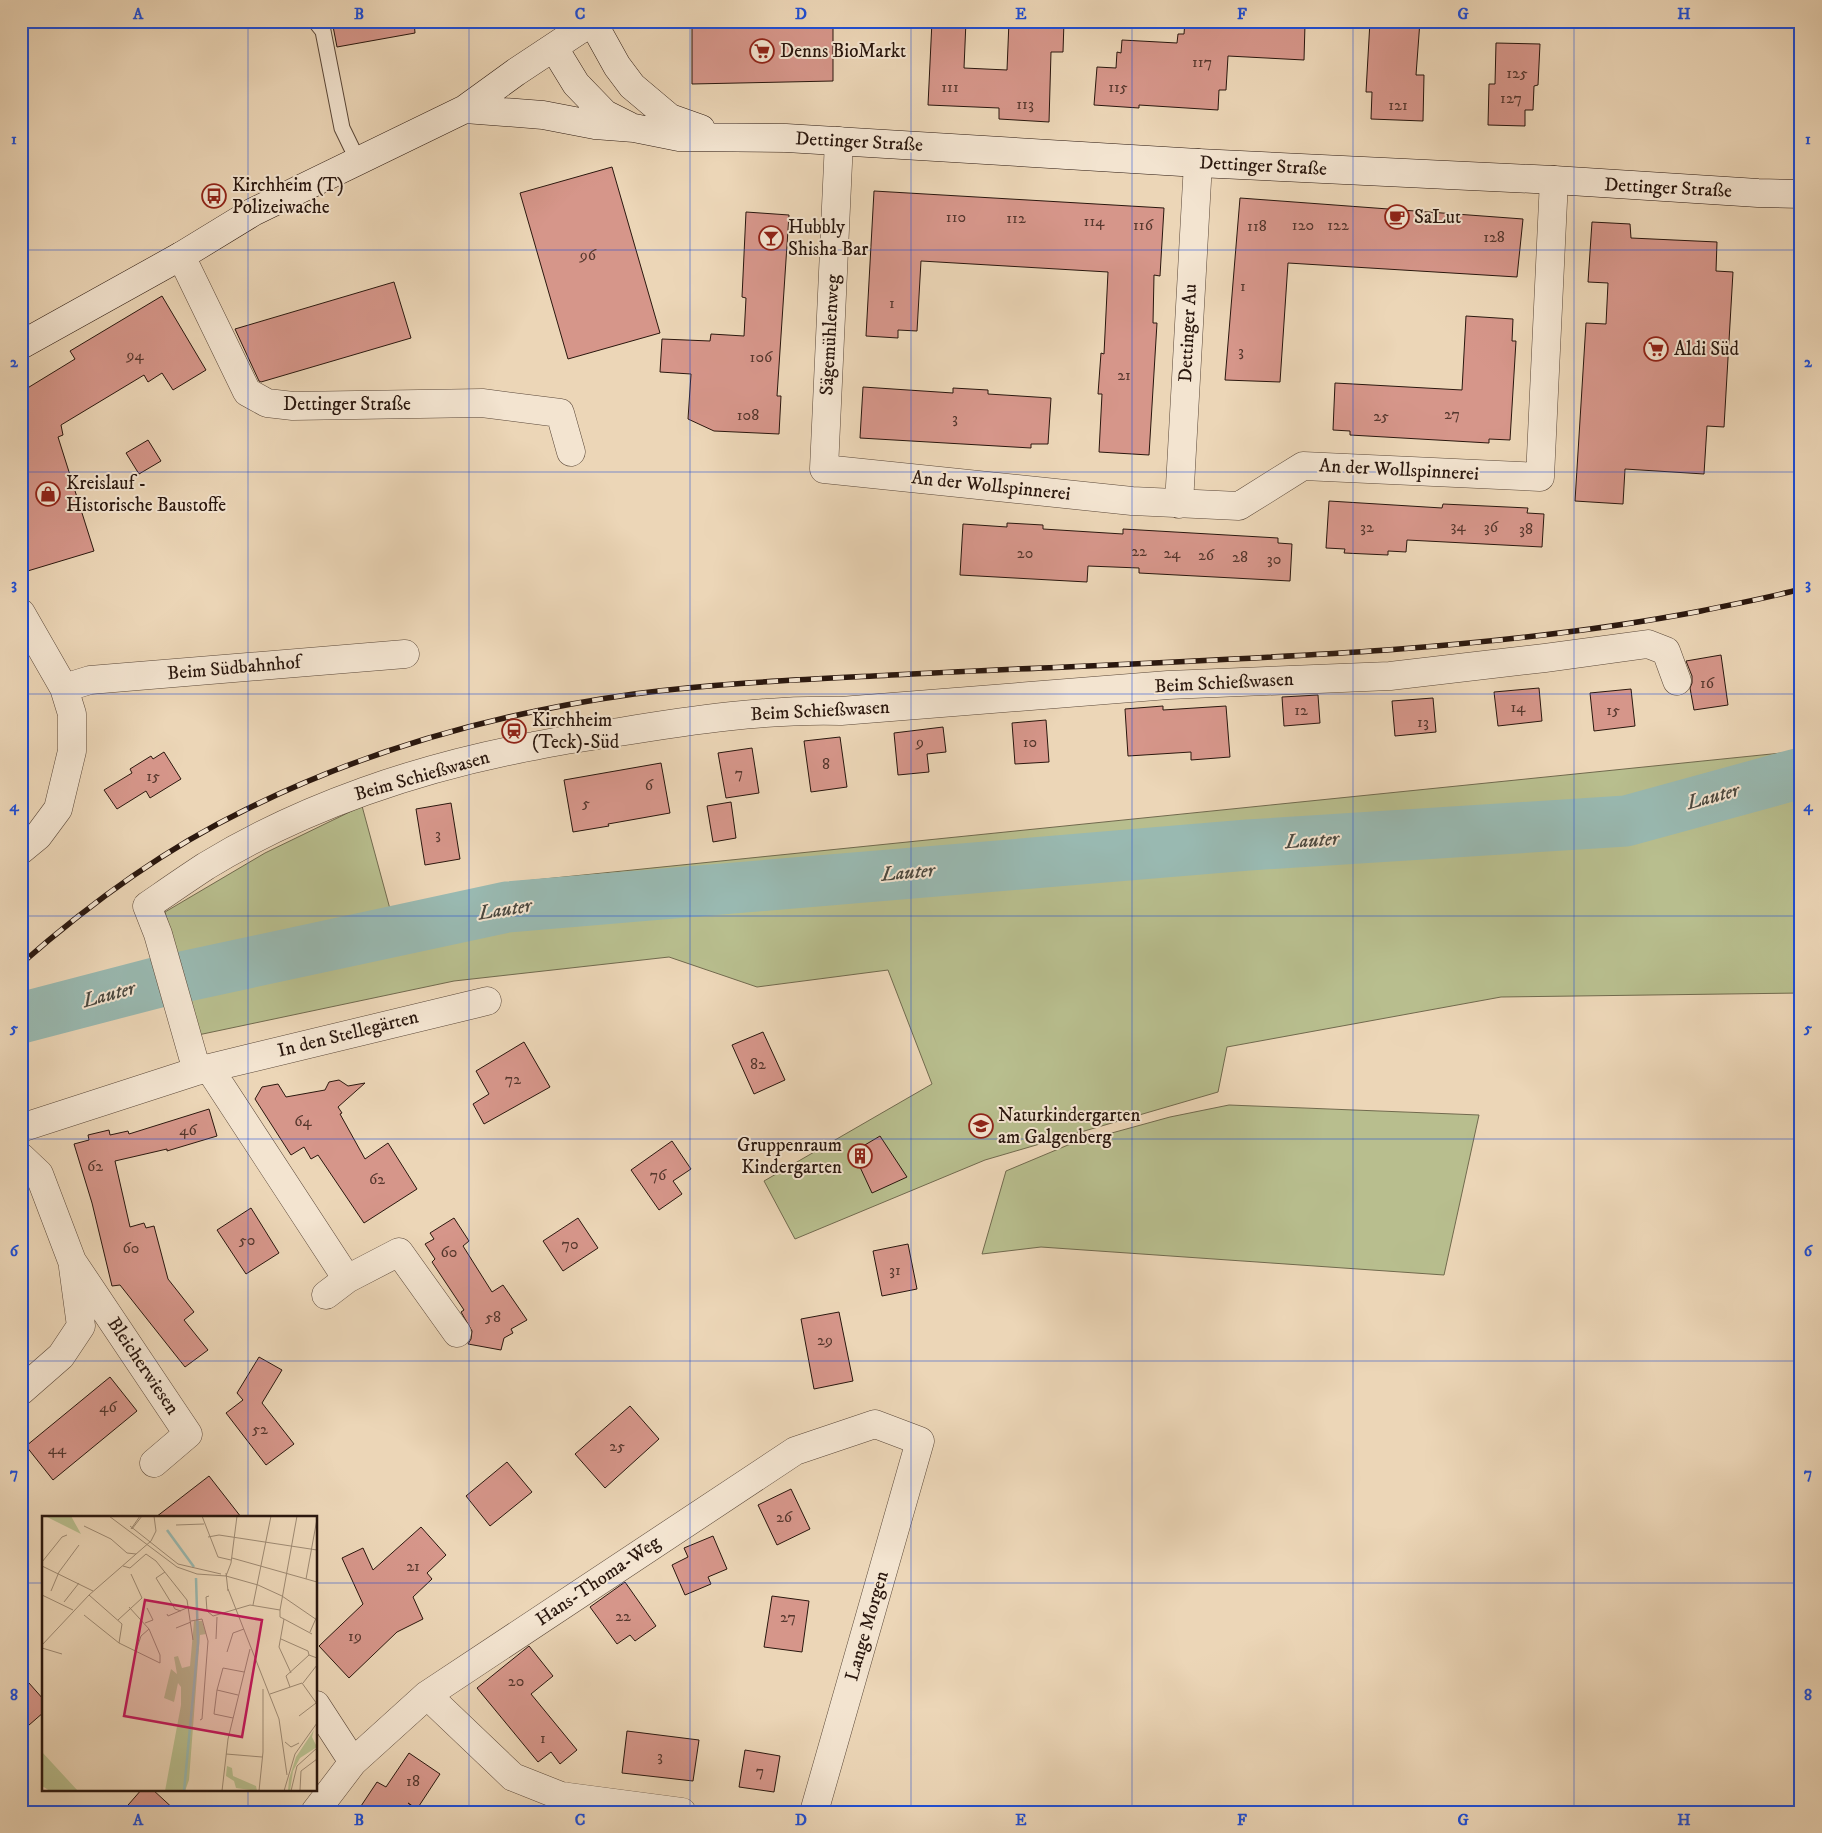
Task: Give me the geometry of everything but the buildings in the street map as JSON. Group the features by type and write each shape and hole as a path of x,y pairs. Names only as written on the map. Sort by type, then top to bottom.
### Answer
{"street":[{"name":"Dettinger Straße","path":"21,345 181,256 253,212 465,109 516,72 593,21 618,66 632,86 670,118 726,137"},
{"name":"Dettinger Straße","path":"554,48 576,84 605,114 634,128"},
{"name":"Dettinger Straße","path":"465,109 544,115 595,125 634,128 679,137 839,141 1198,163 1801,194"},
{"name":"Sägemühlenweg","path":"824,469 839,141"},
{"name":"Dettinger Au","path":"1180,504 1198,163"},
{"name":"An der Wollspinnerei","path":"824,469 1132,501 1238,506 1303,466 1540,477 1554,180"},
{"name":"Dettinger Straße","path":"181,256 246,392 267,403 293,406 482,404 560,413 571,452"},
{"path":"21,613 64,688 72,714 72,751 58,809 38,836 21,850"},
{"name":"Beim Schießwasen","path":"203,1069 184,1028 158,934 147,906 206,866 256,839 348,797 458,764 550,743 698,719 813,710 840,711 1168,685 1390,676 1648,644 1666,651 1678,681"},
{"name":"Beim Südbahnhof","path":"64,688 90,680 405,654"},
{"name":"In den Stellegärten","path":"21,1128 203,1069 487,1001"},
{"path":"203,1069 336,1287 399,1252 457,1333"},
{"name":"Bleicherwiesen","path":"21,1157 39,1174 72,1261 81,1326 61,1356 21,1391"},
{"name":"Bleicherwiesen","path":"72,1261 188,1434 154,1463"},
{"name":"Hans-Thoma-Weg","path":"315,1812 353,1762 427,1695 795,1450 874,1424 920,1440"},
{"name":"Lange Morgen","path":"814,1812 920,1440"},
{"path":"427,1695 513,1777 561,1796 682,1812"},
{"path":"318,1708 353,1762"}],"lane":[{"path":"315,21 323,31 342,128 358,161"}],"green space":[{"path":"1801,751 1801,993 1501,997 1227,1047 1218,1092 985,1160 795,1239 764,1181 932,1084 888,970 757,987 669,957 454,981 198,1035 165,912 265,853 362,806 390,909 505,883"},
{"path":"1229,1105 1479,1115 1444,1275 1041,1247 982,1254 1006,1171 1068,1145 1170,1117"}],"waterway":[{"name":"Lauter","path":"21,1018 159,982 507,907 1248,845 1626,821 1801,773"}],"railway":[{"path":"21,964 46,942 127,880 184,843 243,811 289,789 384,752 483,723 533,712 634,694 738,684 1268,657 1466,643 1584,630 1662,618 1751,601 1801,589"}],"place":[{"name":"Denns BioMarkt","path":"762,51"},
{"name":"Kirchheim (T) Polizeiwache","path":"214,196"},
{"name":"SaLut","path":"1397,217"},
{"name":"Hubbly Shisha Bar","path":"771,238"},
{"name":"Aldi Süd","path":"1656,349"},
{"name":"Kreislauf - Historische Baustoffe","path":"48,494"},
{"name":"Kirchheim (Teck)-Süd","path":"514,731"},
{"name":"Naturkindergarten am Galgenberg","path":"981,1126"},
{"name":"Gruppenraum Kindergarten","path":"860,1156"}]}
